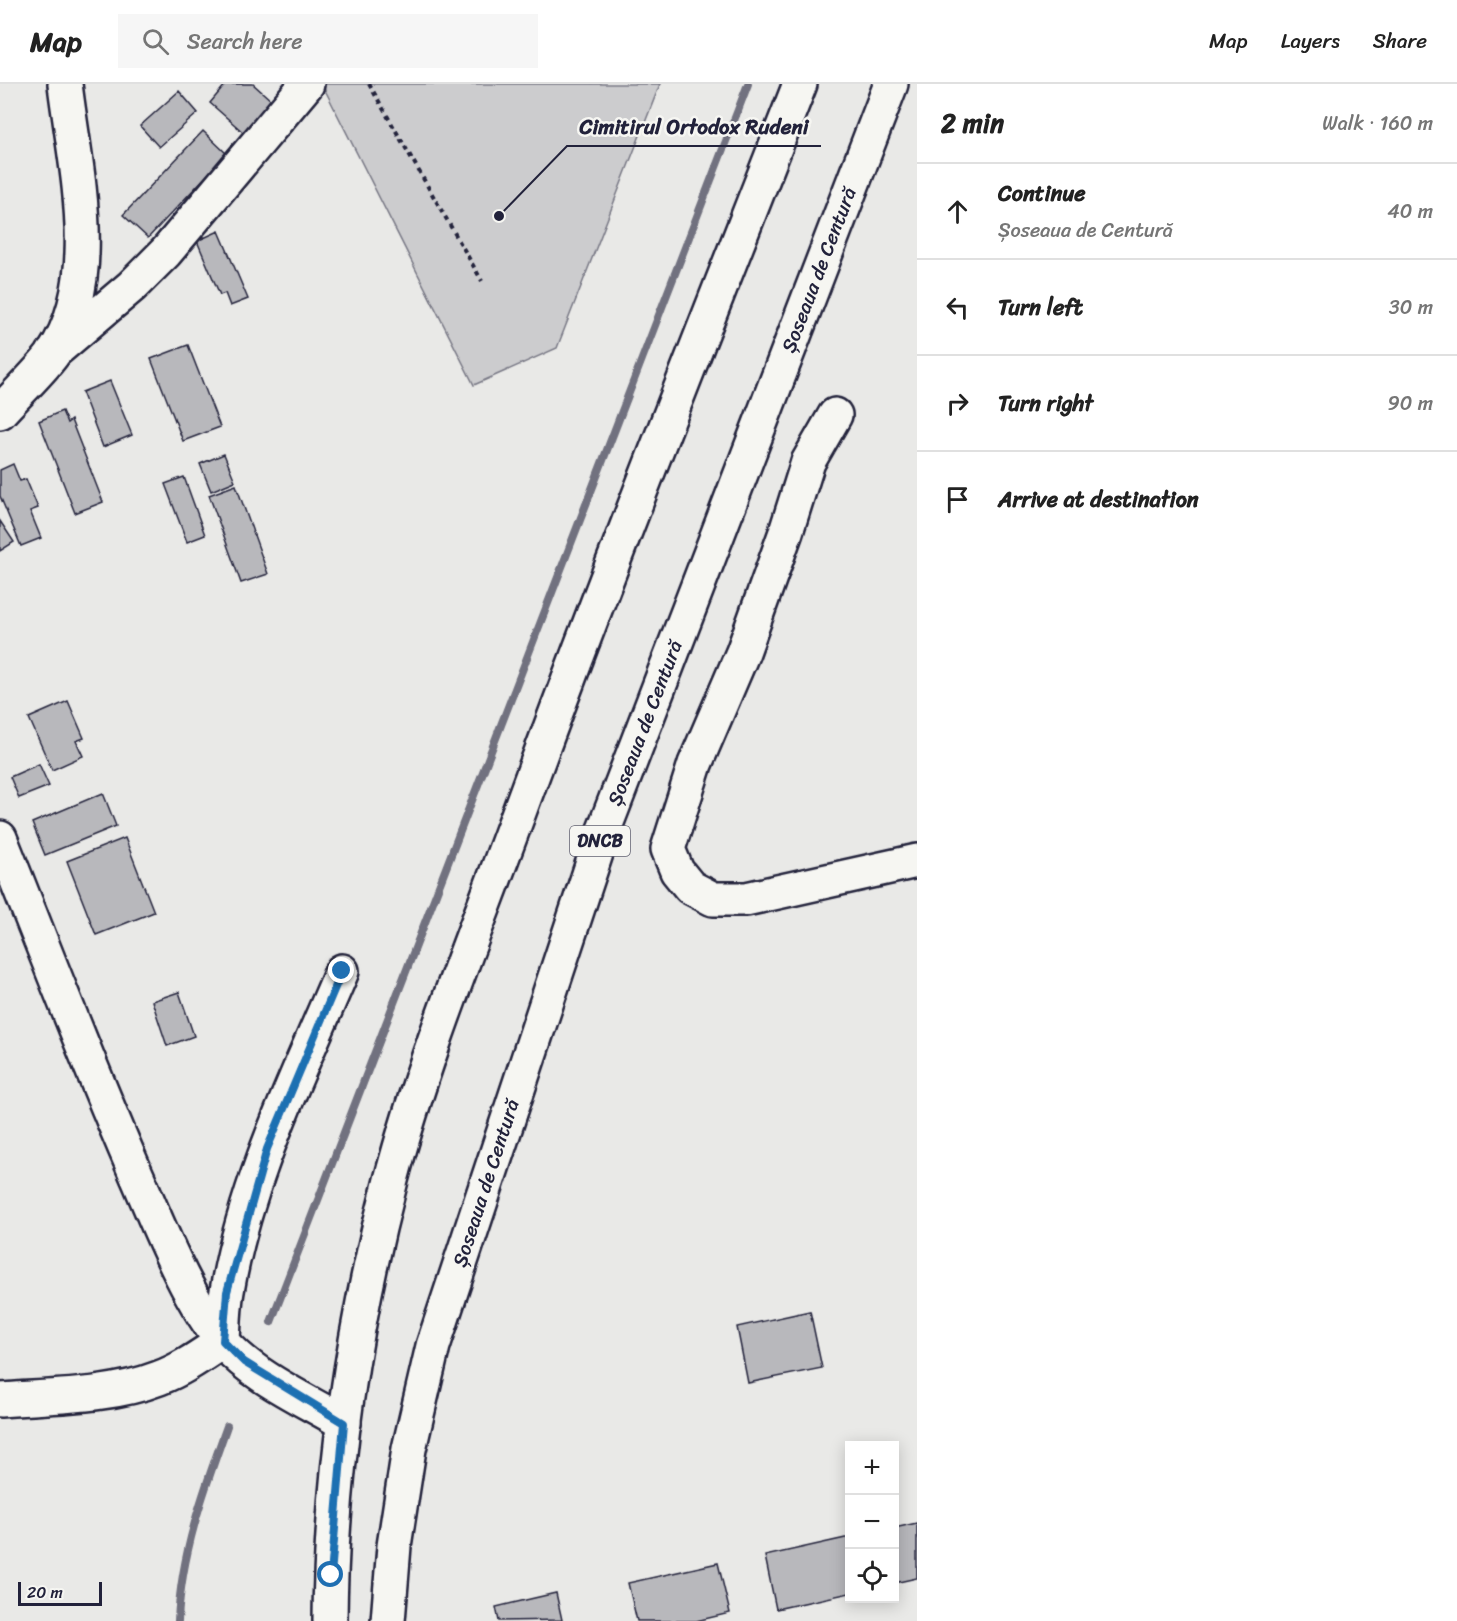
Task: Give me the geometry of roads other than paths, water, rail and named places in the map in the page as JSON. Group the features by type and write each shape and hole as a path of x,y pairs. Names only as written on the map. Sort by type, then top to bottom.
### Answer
{"main road":[{"path":"53,353 73,313 82,276 83,245 65,84"},
{"path":"0,412 53,353 132,286 166,252 307,84"},
{"path":"330,1621 331,1575 344,1423 372,1258 392,1177 425,1069 562,695 800,84"},
{"name":"Șoseaua de Centură","path":"388,1621 394,1546 409,1449 433,1346 602,835 891,84"},
{"path":"835,415 808,462 786,532 743,652 695,764 668,849 677,871 690,887 713,899 746,899 917,861"},
{"path":"0,838 122,1141 160,1229 190,1288 223,1341 244,1362 344,1423"},
{"path":"223,1341 227,1292 267,1149 342,971"},
{"path":"0,1400 103,1391 158,1378 190,1364 223,1341"}],"waterway":[{"path":"271,1322 748,84"},
{"path":"178,1621 184,1571 195,1522 227,1426"}],"place":[{"name":"Cimitirul Ortodox Rudeni","path":"499,216"}]}
